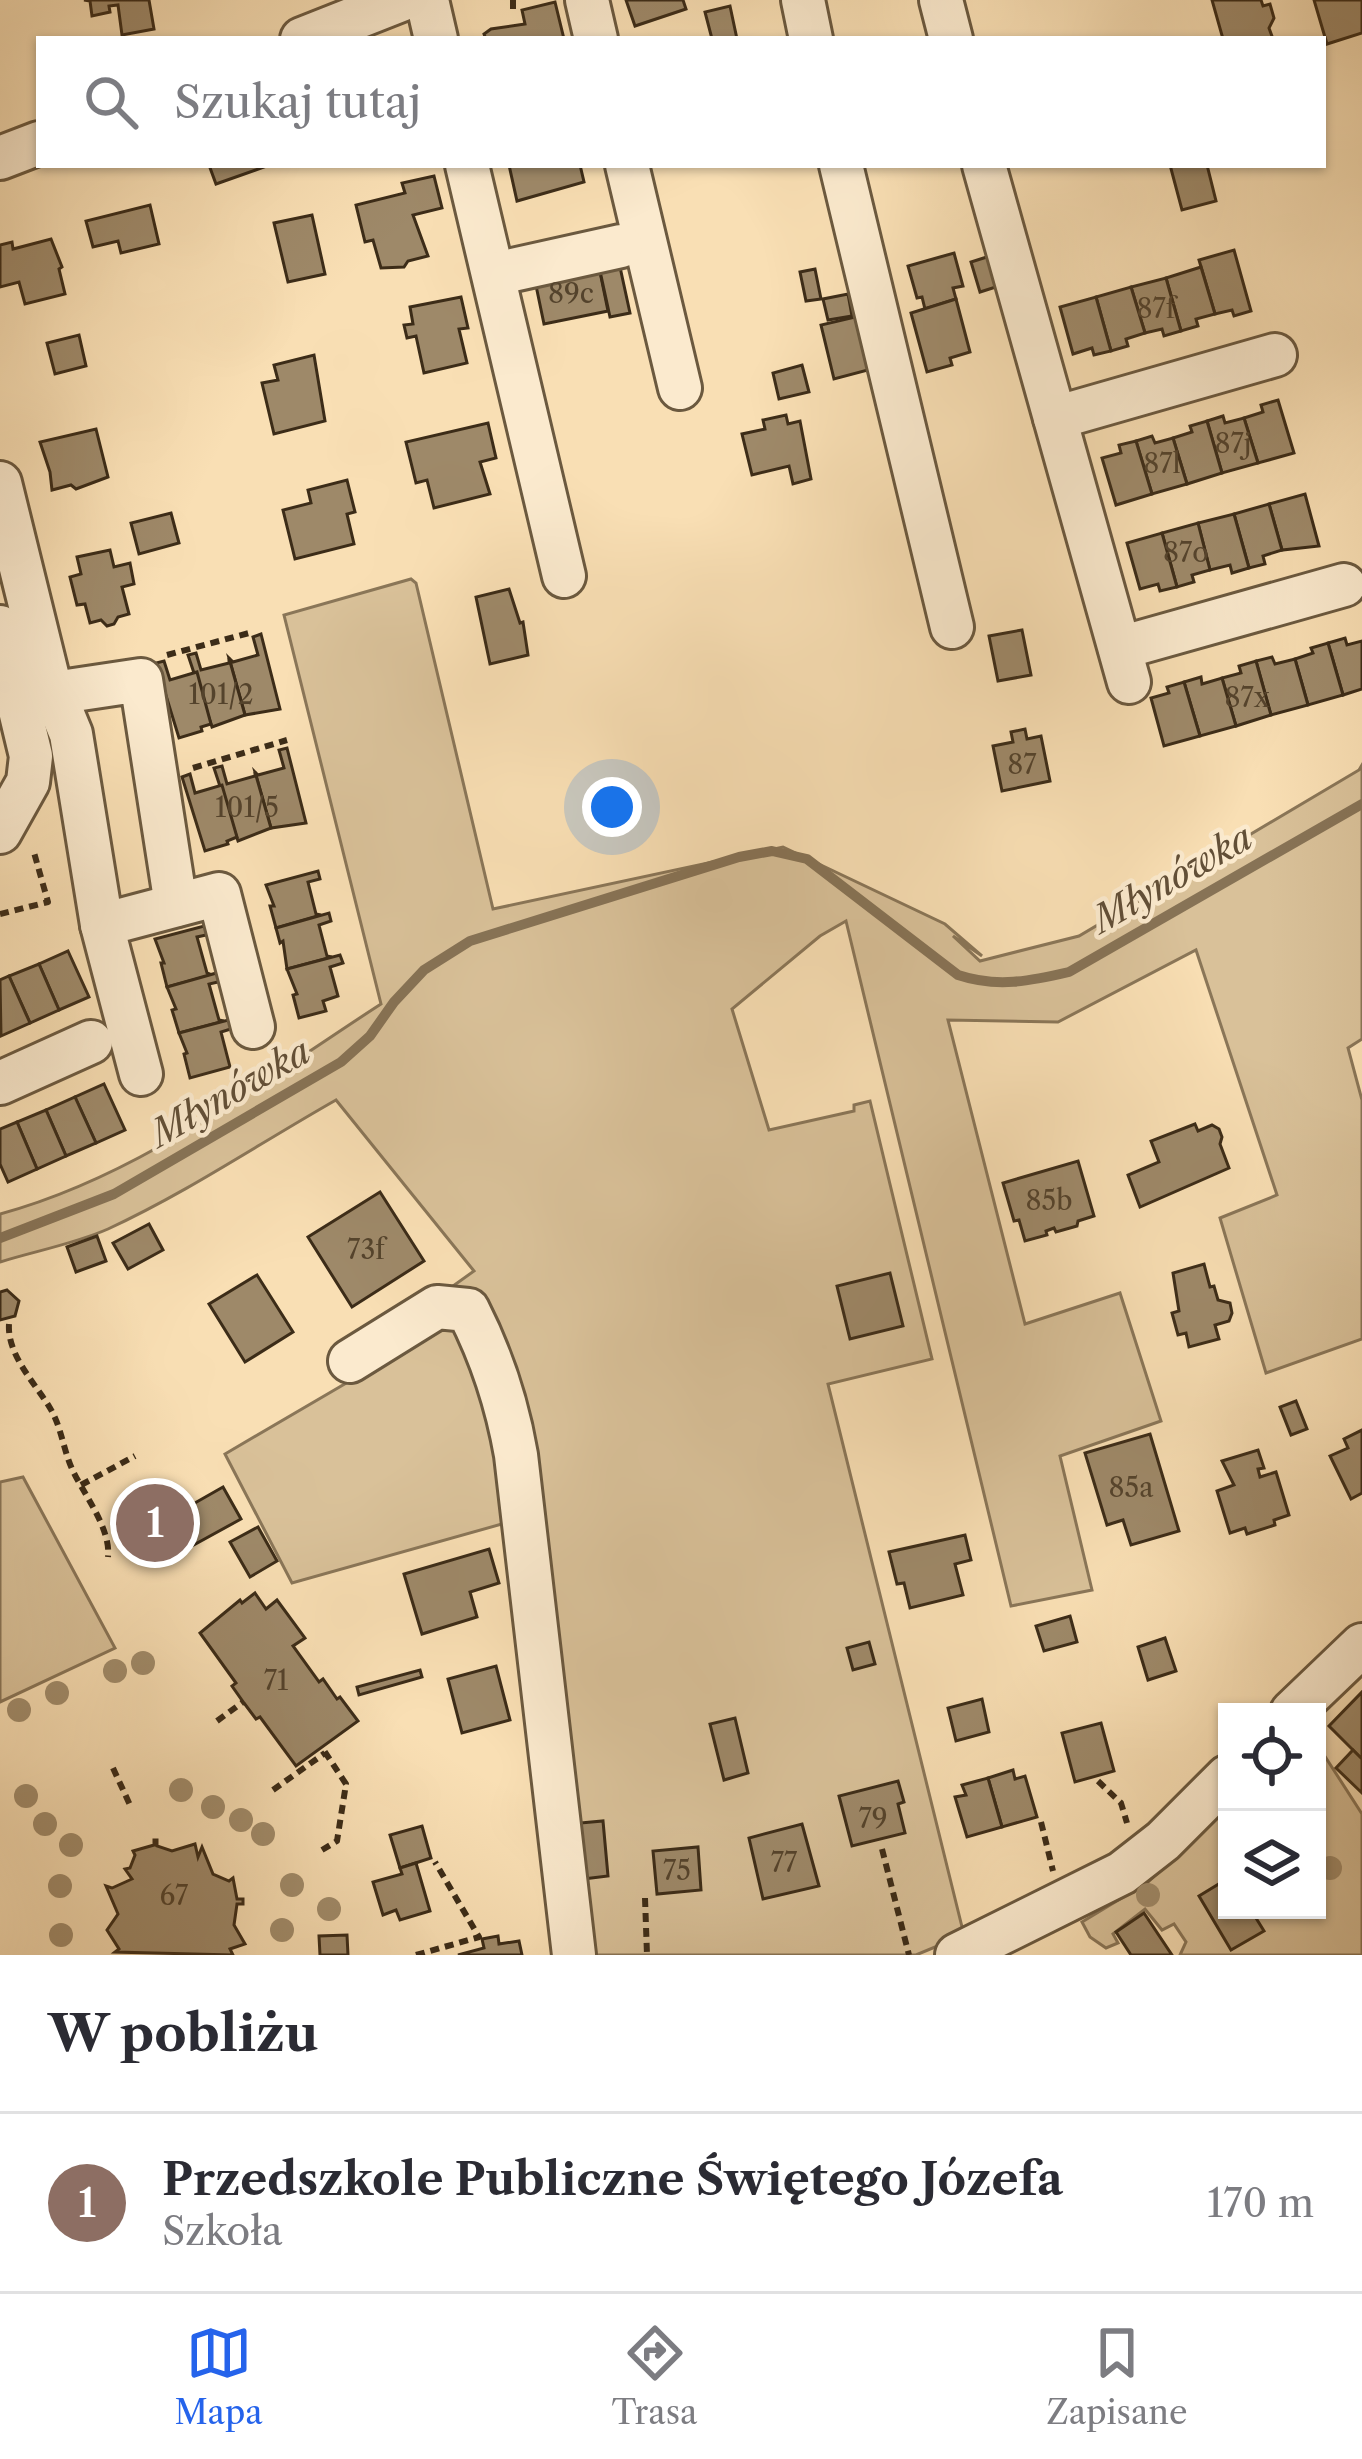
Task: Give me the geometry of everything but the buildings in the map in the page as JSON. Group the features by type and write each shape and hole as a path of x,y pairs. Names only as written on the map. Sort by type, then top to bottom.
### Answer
{"street":[{"path":"310,36 401,0"},
{"path":"427,0 435,36"},
{"path":"587,0 595,36"},
{"path":"802,0 810,36"},
{"path":"941,0 950,36"},
{"path":"0,158 36,144"},
{"path":"466,168 515,441 564,577"},
{"path":"627,168 680,388"},
{"path":"842,168 952,627"},
{"path":"985,168 1125,665 1344,585"},
{"path":"487,294 621,246"},
{"path":"1055,418 1275,355"},
{"path":"0,483 54,693 71,734 102,925 141,1074"},
{"path":"0,627 31,756 28,782 10,817"},
{"path":"54,693 141,680 176,905"},
{"path":"102,925 219,894 254,1027"},
{"path":"0,1083 91,1042"},
{"path":"350,1361 436,1307 468,1310 489,1350 516,1455 574,1955"},
{"path":"1301,1703 1362,1645"},
{"path":"957,1955 1075,1900 1138,1861 1218,1785"}],"path":[{"path":"513,0 513,14"},
{"path":"141,680 149,659 249,633"},
{"path":"156,778 287,740"},
{"path":"0,914 48,902 10,817"},
{"path":"9,1324 13,1348 57,1421 72,1470 96,1512 109,1557"},
{"path":"81,1485 135,1456"},
{"path":"217,1721 243,1702"},
{"path":"273,1790 324,1751 346,1784 337,1841 322,1850"},
{"path":"113,1768 130,1805"},
{"path":"1098,1780 1121,1803 1138,1861"},
{"path":"882,1849 908,1955"},
{"path":"416,1955 479,1937 435,1862"},
{"path":"646,1898 647,1955"}],"shaded area":[{"path":"411,579 416,583 493,909 783,847 945,924 982,956 953,936 980,961 1079,936 1362,765 1362,1039 1348,1048 1362,1100 1362,1339 1266,1373 1220,1218 1277,1195 1196,950 1058,1022 948,1020 1025,1324 1120,1293 1161,1421 1060,1456 1092,1590 1011,1606 846,921 820,936 732,1009 769,1130 854,1111 854,1105 870,1101 932,1359 828,1384 964,1935 916,1955 587,1955 486,1310 453,1286 474,1271 336,1100 138,1215 68,1243 0,1262 0,1214 52,1197 151,1151 381,1004 284,615"},
{"path":"443,1318 478,1343 509,1522 292,1583 225,1454 360,1375"},
{"path":"23,1477 115,1648 0,1702 0,1482"},
{"path":"1326,1758 1362,1814 1362,1955 1180,1955 1186,1942 1174,1924 1162,1930 1145,1909 1113,1934 1118,1943 1106,1948 1090,1937 1082,1922 1148,1882 1218,1816 1218,1919 1326,1919"}],"waterway":[{"name":"Młynówka","path":"0,1238 114,1194 341,1062 370,1036 424,970 470,941 739,857 772,851 807,859 958,975 986,981 1027,980 1069,972 1362,804"}],"place":[{"name":"Przedszkole Publiczne Świętego Józefa","path":"155,1523"}]}
